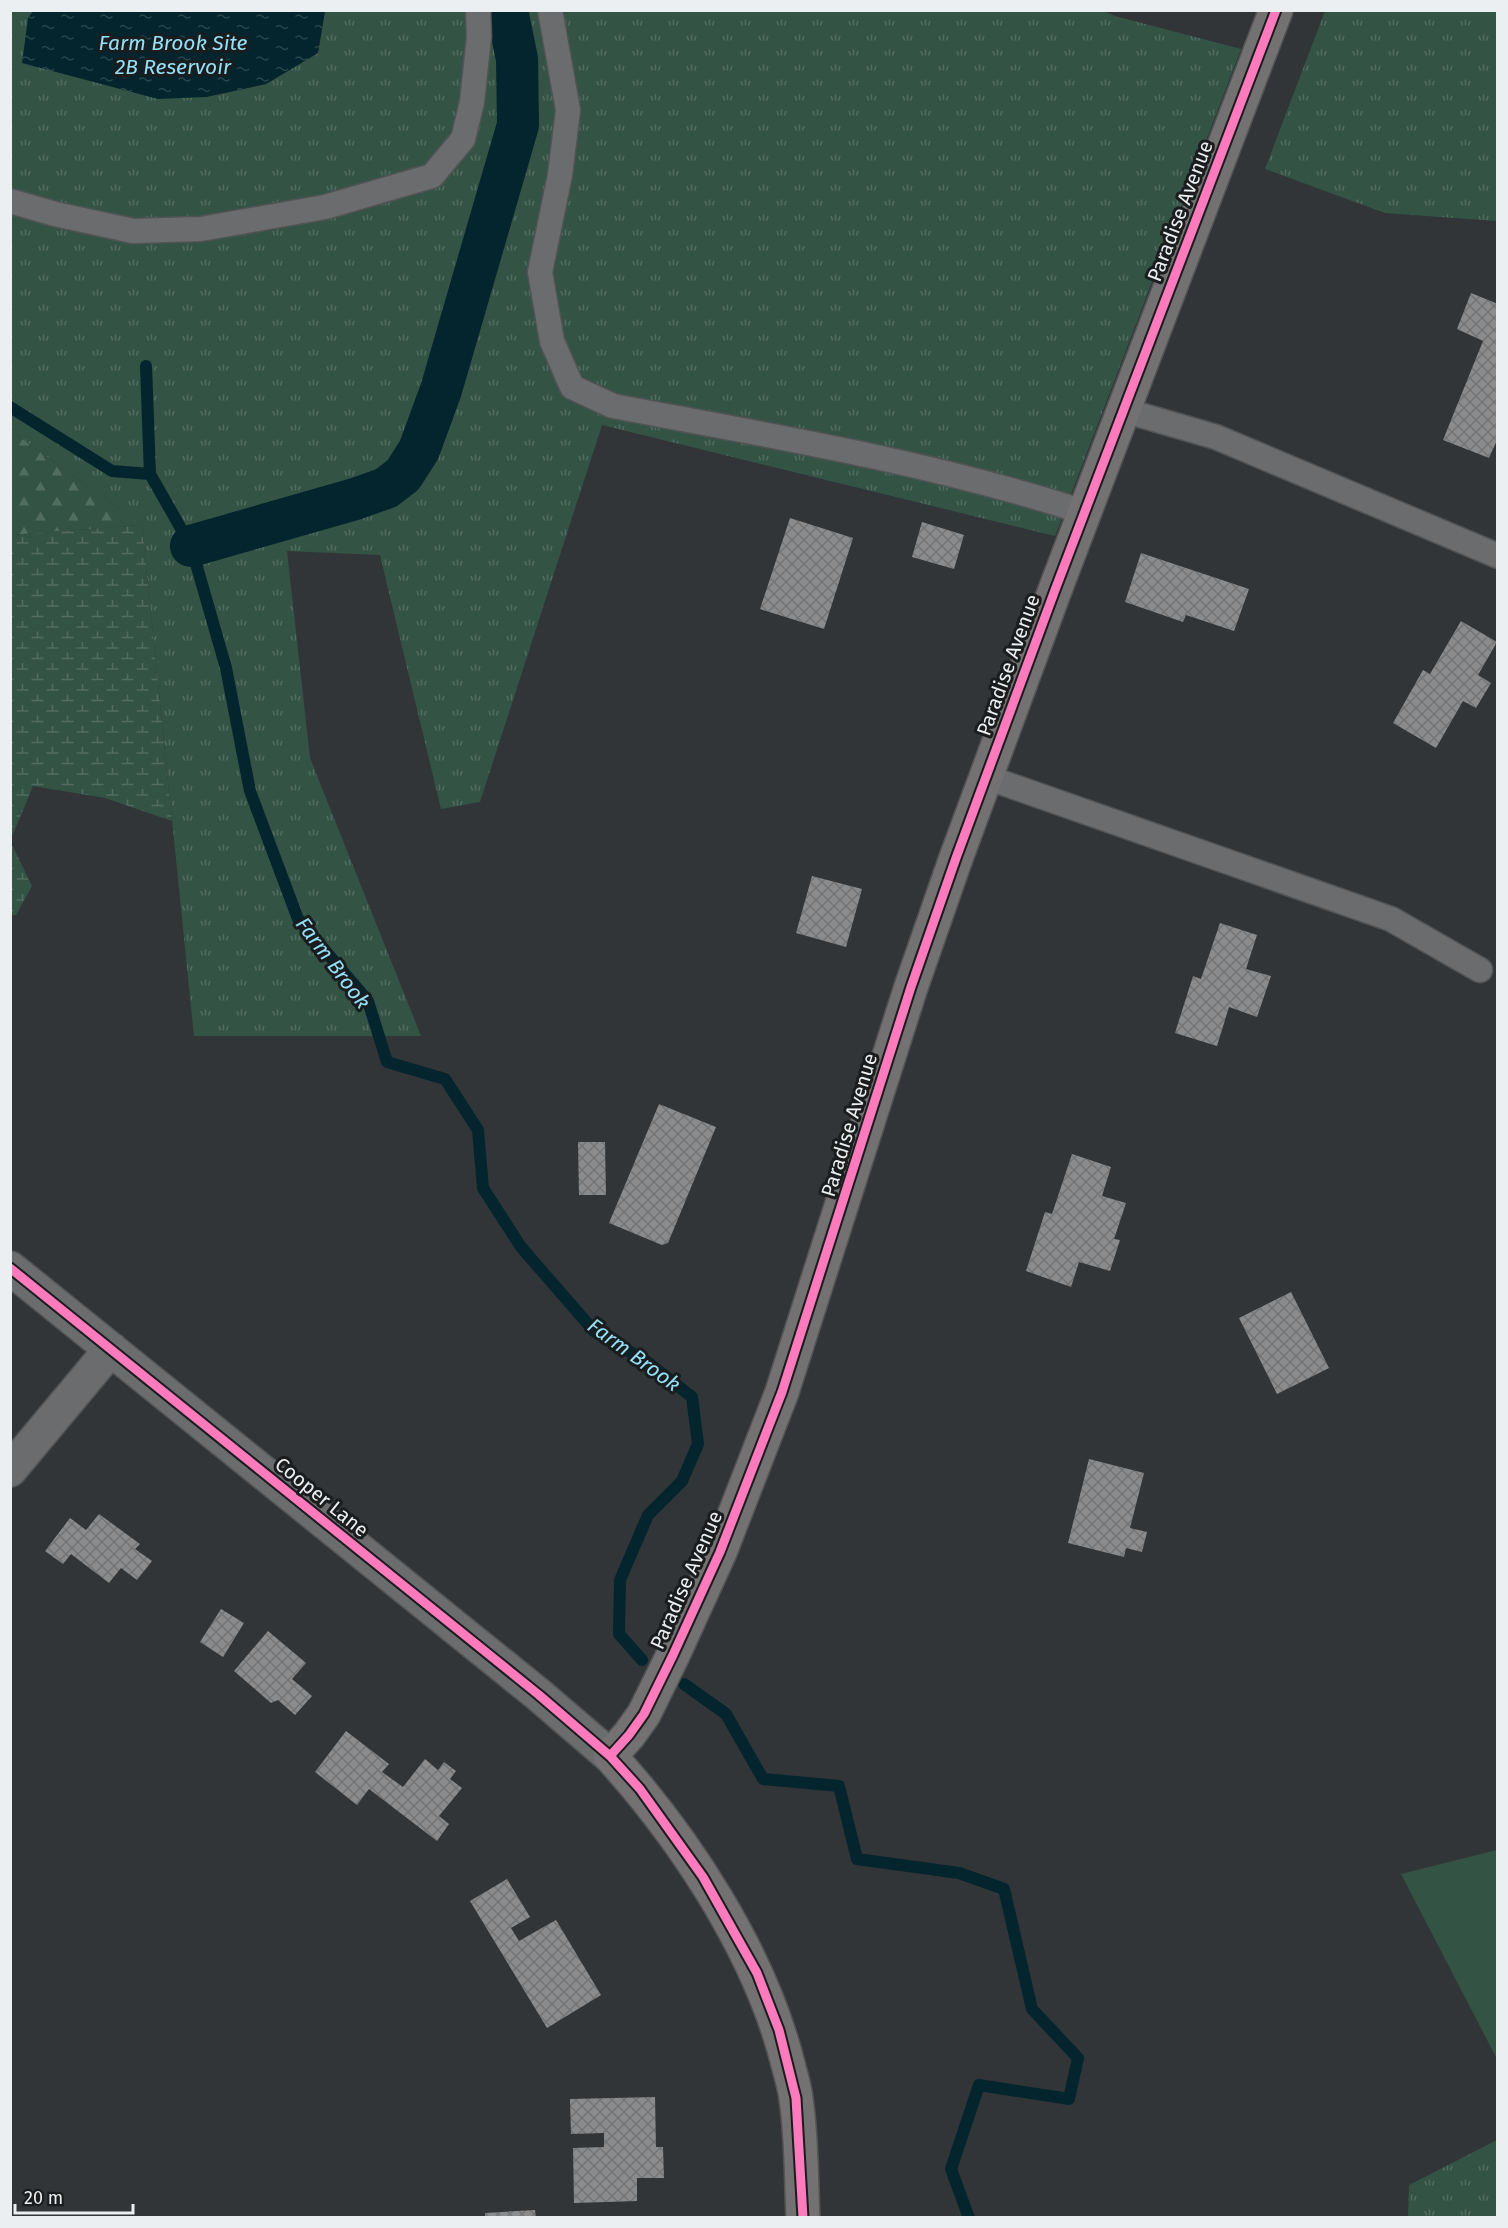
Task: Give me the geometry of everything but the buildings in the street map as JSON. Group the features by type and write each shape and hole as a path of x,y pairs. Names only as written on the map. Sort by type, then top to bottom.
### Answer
{"street":[{"name":"Paradise Avenue","path":"610,1756 644,1714 720,1552 741,1498 785,1382 911,987 986,777 1084,512 1276,10"},
{"name":"Cooper Lane","path":"10,1268 539,1695 610,1756"},
{"path":"10,1470 111,1349"},
{"path":"610,1756 640,1789 703,1877 757,1973 779,2030 796,2098 803,2217"}],"lane":[{"path":"10,201 55,214 133,231 201,229 325,207 432,176 463,139 472,102 479,37 478,10"},
{"path":"550,10 568,110 560,175 540,272 552,341 572,387 613,406 898,460 1015,490 1084,512"},
{"path":"1123,410 1216,437 1497,556"},
{"path":"986,777 1391,919 1480,970"}],"green space":[{"path":"325,10 1101,10 1115,16 1241,49 1055,536 602,425 480,802 441,809 380,555 287,551 310,758 421,1036 194,1036 142,525 11,431 11,11 33,11 28,19 206,97 266,84 318,53"},
{"path":"1325,11 1497,11 1497,221 1385,213 1265,169"},
{"path":"11,431 142,525 11,535"},
{"path":"142,525 172,821 105,798 33,786 11,839 11,535"},
{"path":"11,843 32,886 16,915 11,915"},
{"path":"1498,1850 1497,2059 1401,1874"},
{"path":"1497,2140 1497,2217 1408,2217 1409,2185"}],"water":[{"name":"Farm Brook Site 2B Reservoir","path":"33,11 325,11 318,53 266,84 206,97 158,99 22,63 28,18"}],"waterway":[{"path":"191,546 386,488 403,475 419,450 441,390 518,125 517,59 507,10"},
{"name":"Farm Brook","path":"146,366 150,474 191,546 226,668 250,791 298,919 368,1001 387,1062 445,1079 478,1130 483,1188 521,1247 594,1331 646,1361 692,1397 698,1444 682,1481 648,1515 620,1580 619,1634 642,1660"},
{"path":"10,407 112,471 150,474"},
{"path":"684,1684 726,1714 763,1779 839,1786 857,1859 959,1873 1004,1889 1032,2009 1078,2058 1069,2099 979,2085 951,2169 969,2218"}],"cycle path":[{"path":"610,1756 644,1714 673,1655 720,1552 782,1392 911,987 956,858 1055,590 1276,10"},
{"path":"10,1268 539,1695 610,1756 640,1789 703,1877 757,1973 779,2030 796,2098 803,2218"}]}
